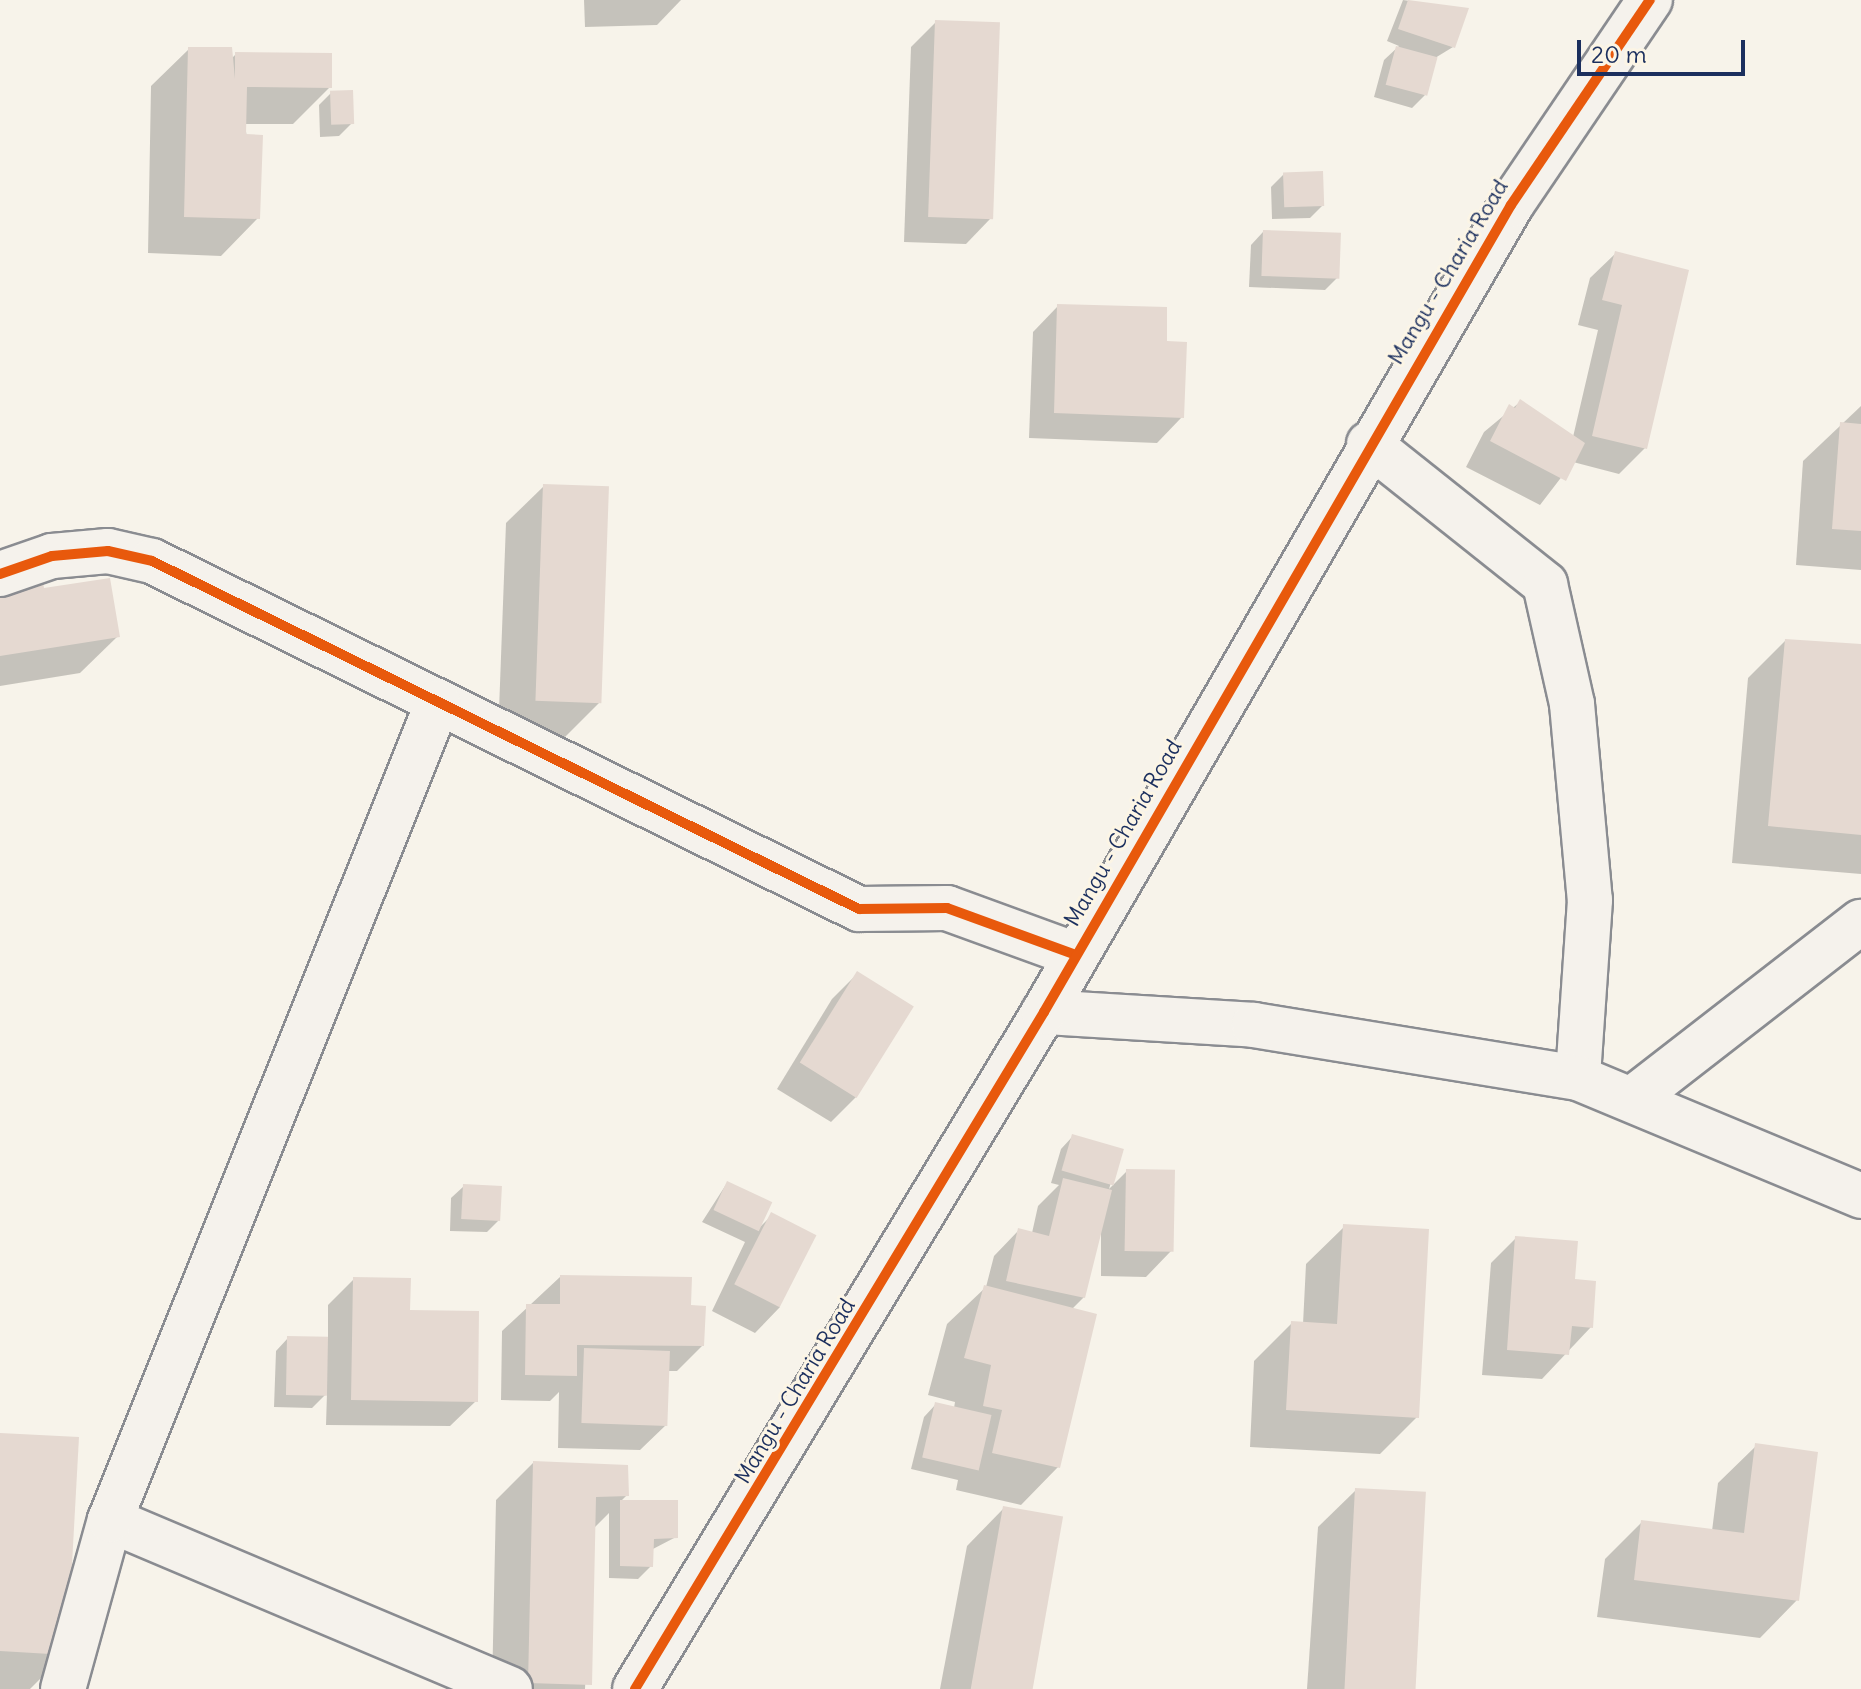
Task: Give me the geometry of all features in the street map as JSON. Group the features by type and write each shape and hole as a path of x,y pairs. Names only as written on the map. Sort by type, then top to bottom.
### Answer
{"street":[{"name":"Mangu - Charia Road","path":"635,1689 1044,1012 1369,444 1511,205 1650,0"},
{"path":"1369,444 1545,584 1572,704 1590,900 1578,1078"},
{"path":"0,574 52,556 108,551 152,561 859,909 947,908 1076,955"},
{"path":"63,1689 110,1520 438,702"},
{"path":"1635,1097 1861,922"},
{"path":"1044,1012 1254,1025 1578,1078 1635,1097 1861,1196"},
{"path":"110,1520 510,1689"}],"building":[{"path":"1408,0 1469,8 1455,48 1398,29"},
{"path":"935,20 1000,22 993,219 928,217"},
{"path":"1396,46 1438,57 1427,96 1386,85"},
{"path":"188,47 232,47 235,79 235,52 332,53 332,88 247,87 246,134 263,135 260,219 184,217"},
{"path":"353,90 354,124 331,125 330,91"},
{"path":"1323,171 1324,206 1284,207 1283,172"},
{"path":"1263,230 1341,233 1339,279 1261,276"},
{"path":"1615,251 1689,270 1647,449 1592,436 1622,305 1602,300"},
{"path":"1057,304 1167,307 1167,341 1187,342 1184,418 1054,413"},
{"path":"1520,399 1585,443 1566,481 1490,441 1509,404 1515,408"},
{"path":"1840,422 1861,424 1861,531 1832,529"},
{"path":"543,484 609,486 601,703 535,701"},
{"path":"41,570 44,588 110,578 120,637 0,656 0,595"},
{"path":"1785,639 1861,644 1861,835 1768,826"},
{"path":"857,971 914,1007 857,1098 800,1063"},
{"path":"1072,1134 1124,1149 1113,1185 1062,1171"},
{"path":"1126,1169 1175,1170 1174,1252 1125,1251"},
{"path":"1063,1178 1112,1190 1085,1298 1006,1281 1018,1228 1049,1236"},
{"path":"727,1181 772,1202 759,1231 713,1210"},
{"path":"463,1184 502,1186 500,1221 461,1219"},
{"path":"771,1212 816,1235 780,1307 734,1284"},
{"path":"1343,1224 1429,1229 1419,1418 1286,1410 1291,1321 1337,1324"},
{"path":"1515,1236 1578,1241 1575,1279 1596,1281 1593,1328 1572,1326 1569,1355 1507,1350"},
{"path":"560,1275 692,1277 691,1305 706,1306 704,1346 577,1345 577,1376 525,1375 526,1304 560,1304"},
{"path":"353,1277 411,1278 410,1310 479,1311 478,1402 351,1400"},
{"path":"984,1285 1097,1314 1060,1468 992,1453 1002,1410 983,1406 991,1365 964,1358"},
{"path":"287,1336 328,1337 327,1396 286,1395"},
{"path":"584,1348 670,1351 667,1426 581,1423"},
{"path":"935,1402 992,1415 979,1471 922,1458"},
{"path":"0,1433 79,1437 67,1655 0,1651"},
{"path":"1755,1443 1818,1452 1799,1601 1634,1580 1641,1520 1744,1533"},
{"path":"533,1461 628,1465 629,1496 596,1497 592,1685 528,1683"},
{"path":"1355,1488 1426,1492 1416,1689 1344,1689"},
{"path":"620,1500 678,1500 678,1538 654,1539 653,1567 620,1566"},
{"path":"1003,1506 1063,1517 1033,1689 971,1689"}],"cycle path":[{"path":"635,1689 1044,1012 1511,205 1650,0"},
{"path":"0,574 52,556 108,551 152,561 859,909 947,908 1076,955"}]}
